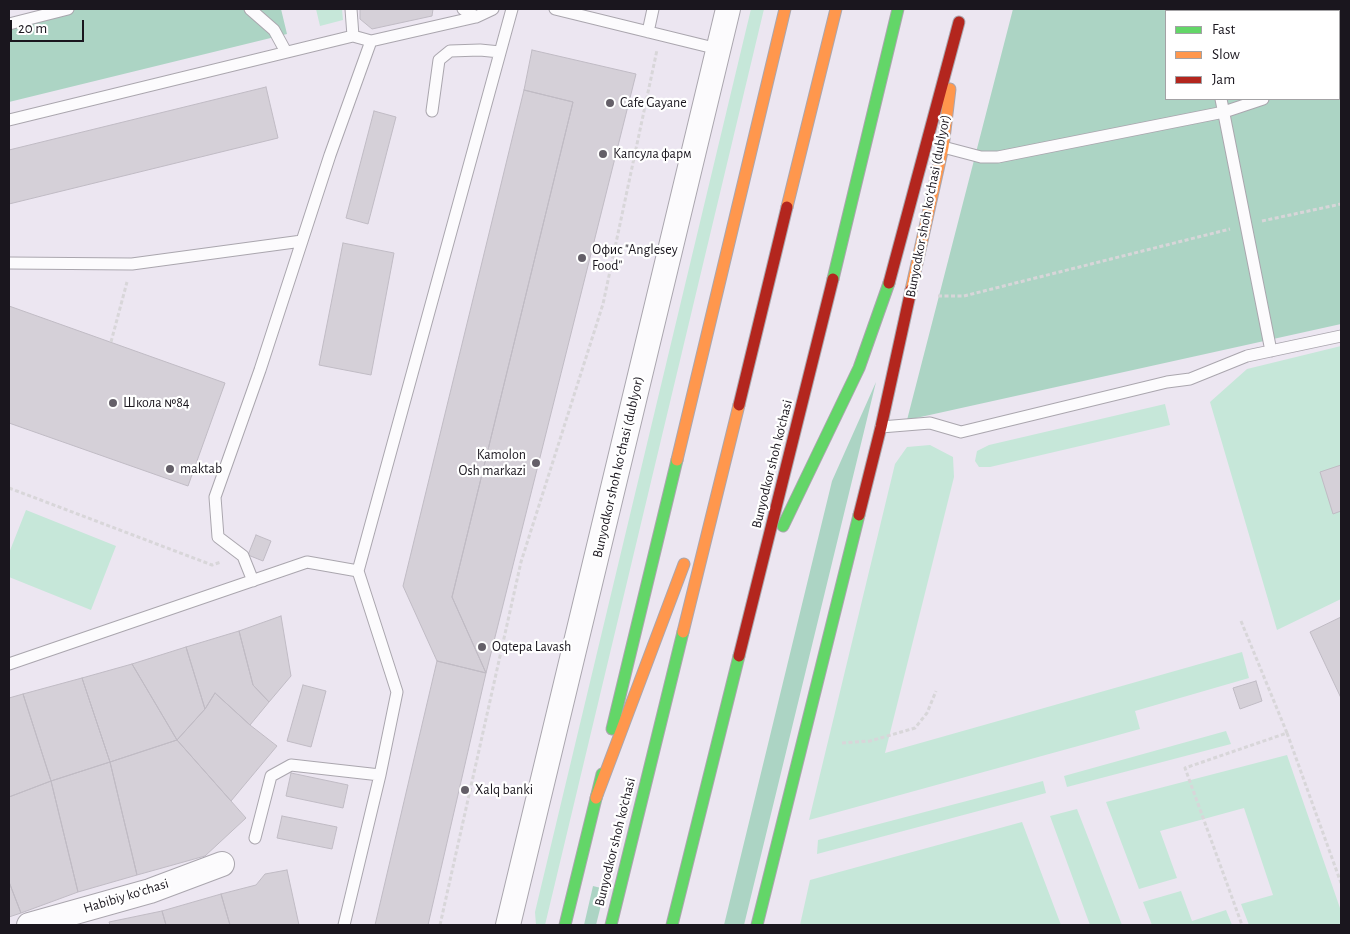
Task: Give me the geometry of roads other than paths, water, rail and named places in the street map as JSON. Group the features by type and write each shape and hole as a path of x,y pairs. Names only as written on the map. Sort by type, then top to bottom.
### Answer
{"main road":[{"path":"564,925 784,9"},
{"name":"Bunyodkor shoh ko'chasi","path":"610,925 836,9"},
{"name":"Bunyodkor shoh ko'chasi","path":"672,925 898,9"},
{"name":"Bunyodkor shoh koʻchasi (dublyor)","path":"757,925 881,428 943,147 962,9"},
{"path":"759,577 859,368 887,292 959,22"},
{"path":"698,522 742,389"},
{"path":"596,798 689,550"}],"street":[{"name":"Bunyodkor shoh koʻchasi (dublyor)","path":"508,925 728,9"},
{"name":"Habibiy koʻchasi","path":"29,925 150,891 222,864"}],"lane":[{"path":"9,24 68,9"},
{"path":"250,9 274,30 286,52"},
{"path":"351,9 353,36"},
{"path":"463,9 476,17"},
{"path":"9,120 353,36 371,41 476,17 493,9"},
{"path":"344,925 380,775 397,692 358,571 512,9"},
{"path":"555,9 718,49"},
{"path":"648,32 654,9"},
{"path":"253,581 243,556 218,537 215,497 260,370 330,155 371,41"},
{"path":"432,110 439,60 450,51 480,50 500,52"},
{"path":"1222,100 1271,351"},
{"path":"943,147 981,157 998,157 1224,112 1260,100"},
{"path":"9,263 132,264 302,241"},
{"path":"881,428 930,423 961,432 1167,382 1190,379 1247,356 1341,336"},
{"path":"9,664 307,562 358,571"},
{"path":"255,838 272,776 291,766 380,775"}],"place":[{"name":"Cafe Gayane","path":"610,103"},
{"name":"Капсула фарм","path":"603,154"},
{"name":"Офис \"Anglesey Food\"","path":"582,258"},
{"name":"Школа №84","path":"113,403"},
{"name":"Kamolon Osh markazi","path":"536,463"},
{"name":"maktab","path":"170,469"},
{"name":"Oqtepa Lavash","path":"482,647"},
{"name":"Xalq banki","path":"465,790"}]}
